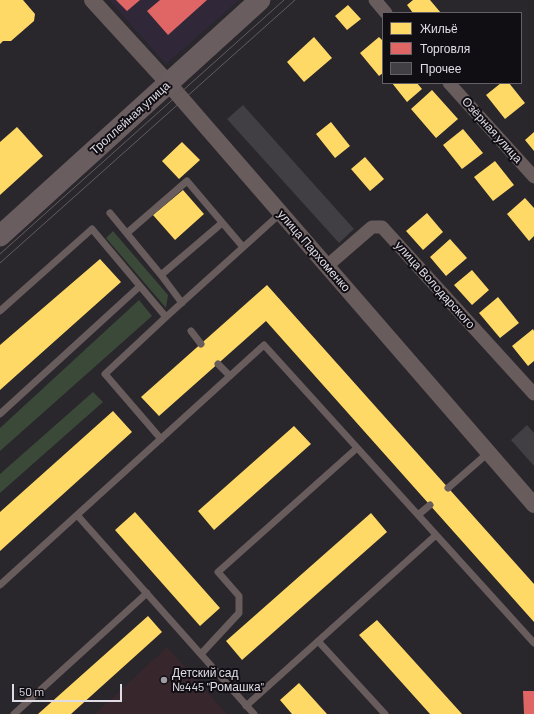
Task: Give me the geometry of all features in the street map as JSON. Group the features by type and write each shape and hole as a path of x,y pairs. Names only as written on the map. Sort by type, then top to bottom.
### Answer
{"main road":[{"name":"Троллейная улица","path":"0,236 260,0"}],"street":[{"name":"улица Пархоменко","path":"92,0 168,83 534,505"},
{"path":"374,0 385,12"},
{"name":"Озёрная улица","path":"450,84 534,177"},
{"name":"улица Володарского","path":"327,266 372,227 382,227 534,394"}],"lane":[{"path":"127,233 187,181 243,247"},
{"path":"110,213 182,302"},
{"path":"161,438 105,374 166,316 281,213"},
{"path":"161,275 222,223"},
{"path":"0,311 92,229 166,316"},
{"path":"0,414 140,286"},
{"path":"191,331 201,344"},
{"path":"0,585 264,345 534,643"},
{"path":"218,364 230,376"},
{"path":"201,654 239,613 239,596 218,572 357,448"},
{"path":"448,488 489,452"},
{"path":"418,515 430,505"},
{"path":"77,515 254,714"},
{"path":"246,706 436,535"},
{"path":"14,714 147,593"},
{"path":"318,641 385,714"}],"shaded area":[{"path":"109,0 239,0 166,64"},
{"name":"Детский сад №445 \"Ромашка\"","path":"167,647 227,714 95,714"}],"green space":[{"path":"113,231 168,295 166,308 106,238"},
{"path":"139,300 152,316 0,451 0,428"},
{"path":"93,392 103,402 0,493 0,474"}],"building: Жильё":[{"path":"0,0 23,0 35,14 34,21 11,41 3,41 0,44"},
{"path":"413,0 430,0 440,12 412,12 407,5"},
{"path":"348,5 361,19 347,30 335,16"},
{"path":"314,37 332,58 304,82 287,62"},
{"path":"379,37 382,40 382,74 379,76 360,53"},
{"path":"393,84 418,84 422,89 407,102"},
{"path":"500,84 510,84 525,103 505,119 486,95"},
{"path":"432,90 458,119 436,138 411,109"},
{"path":"331,122 350,146 335,158 316,134"},
{"path":"17,127 43,156 0,195 0,142"},
{"path":"463,129 483,153 462,169 443,145"},
{"path":"534,132 534,151 525,140"},
{"path":"182,142 200,160 179,179 162,161"},
{"path":"365,157 384,179 370,191 351,169"},
{"path":"495,161 514,185 493,201 474,177"},
{"path":"183,190 204,214 175,240 153,215"},
{"path":"525,198 534,208 534,236 529,241 507,214"},
{"path":"427,213 443,232 423,250 406,231"},
{"path":"450,239 467,258 446,276 430,257"},
{"path":"100,259 121,282 0,390 0,345"},
{"path":"472,270 489,290 472,305 454,285"},
{"path":"267,285 534,584 534,622 266,321 159,416 141,397"},
{"path":"498,297 519,323 500,338 479,313"},
{"path":"533,329 534,361 528,366 512,346"},
{"path":"113,411 132,432 0,551 0,512"},
{"path":"294,426 311,444 214,530 198,511"},
{"path":"135,512 220,608 200,626 115,530"},
{"path":"371,513 387,532 242,660 226,641"},
{"path":"148,616 162,632 71,714 38,714"},
{"path":"377,620 462,714 430,714 359,635"},
{"path":"299,683 327,714 292,714 280,700"}],"building: Торговля":[{"path":"116,0 140,0 127,11"},
{"path":"160,0 207,0 168,35 147,11"},
{"path":"523,691 534,691 534,714 524,714"}],"building: Прочее":[{"path":"243,105 354,229 339,243 227,119"},
{"path":"527,425 534,433 534,466 511,440"}],"tram line":[{"path":"0,254 284,0"},
{"path":"0,263 295,0"}],"place":[{"name":"Детский сад №445 \"Ромашка\"","path":"164,680"}]}
